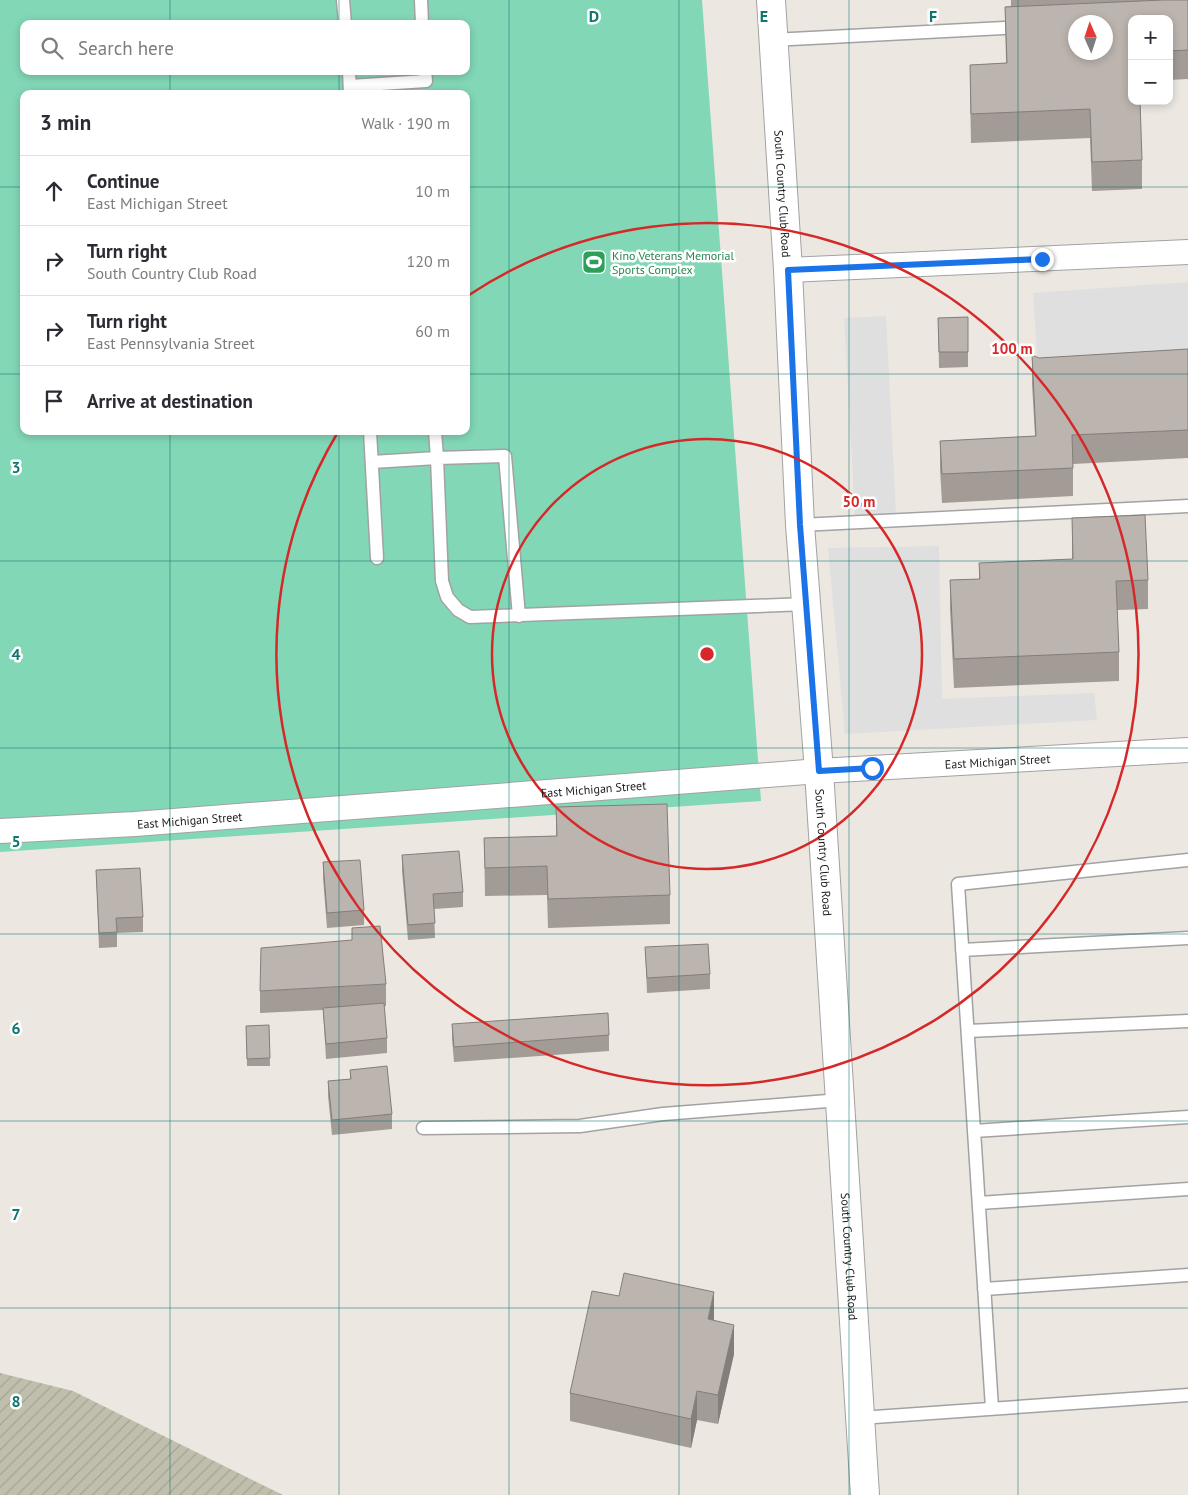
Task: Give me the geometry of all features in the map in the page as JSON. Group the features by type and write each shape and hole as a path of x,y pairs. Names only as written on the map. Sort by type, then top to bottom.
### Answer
{"street":[{"name":"South Country Club Road","path":"771,0 772,40 788,270 800,525 819,771 865,1495"},
{"path":"788,270 1188,252"},
{"name":"East Michigan Street","path":"0,831 135,824 819,771 1188,750"}],"lane":[{"path":"343,0 345,20"},
{"path":"421,0 422,20"},
{"path":"772,40 1036,26"},
{"path":"348,75 350,90 426,81 425,75"},
{"path":"370,435 377,558"},
{"path":"435,435 442,581 447,597 458,610 470,617 806,604"},
{"path":"372,462 505,456 518,616"},
{"path":"800,525 1188,506"},
{"path":"992,1408 958,884 1188,860"},
{"path":"962,950 1188,938"},
{"path":"968,1031 1188,1021"},
{"path":"423,1128 580,1126 663,1114 840,1100"},
{"path":"974,1131 1188,1118"},
{"path":"978,1203 1188,1189"},
{"path":"984,1289 1188,1275"},
{"path":"860,1418 1188,1395"}],"shaded area":[{"path":"1188,282 1188,377 1039,387 1033,293"},
{"path":"886,316 896,513 855,515 844,318"},
{"path":"939,546 942,699 1094,693 1097,720 845,734 828,548"},
{"path":"0,1373 73,1391 283,1495 0,1495"}],"green space":[{"name":"Kino Veterans Memorial Sports Complex","path":"0,0 702,0 761,801 0,852"}],"building":[{"path":"1188,0 1188,50 1173,51 1173,15 1128,15 1128,105 1140,105 1142,160 1092,162 1090,109 971,114 970,65 1007,63 1005,7"},
{"path":"968,317 968,352 939,352 938,318"},
{"path":"1188,349 1188,430 1072,435 1073,468 942,474 940,441 1036,436 1032,355 1039,358"},
{"path":"1145,515 1148,580 1116,581 1119,652 954,659 950,580 980,579 979,563 1073,559 1072,518"},
{"path":"667,804 670,895 548,899 547,866 485,868 484,838 557,836 556,807"},
{"path":"459,851 463,892 433,894 435,923 408,925 402,855"},
{"path":"360,860 364,910 327,913 323,862"},
{"path":"140,868 143,917 116,918 117,932 99,933 96,870"},
{"path":"380,926 386,984 260,991 261,948 352,940 352,928"},
{"path":"708,944 710,974 647,978 645,947"},
{"path":"384,1003 387,1038 326,1044 323,1008"},
{"path":"608,1013 609,1035 454,1047 452,1024"},
{"path":"269,1025 270,1058 247,1059 246,1026"},
{"path":"387,1066 392,1114 332,1120 328,1081 351,1079 350,1070"},
{"path":"624,1273 714,1292 708,1319 734,1325 718,1395 697,1391 691,1419 570,1393 592,1291 619,1296"}],"place":[{"name":"Kino Veterans Memorial Sports Complex","path":"594,262"}],"route":[{"path":"872,768 819,771 800,525 788,270 1042,259"}]}
